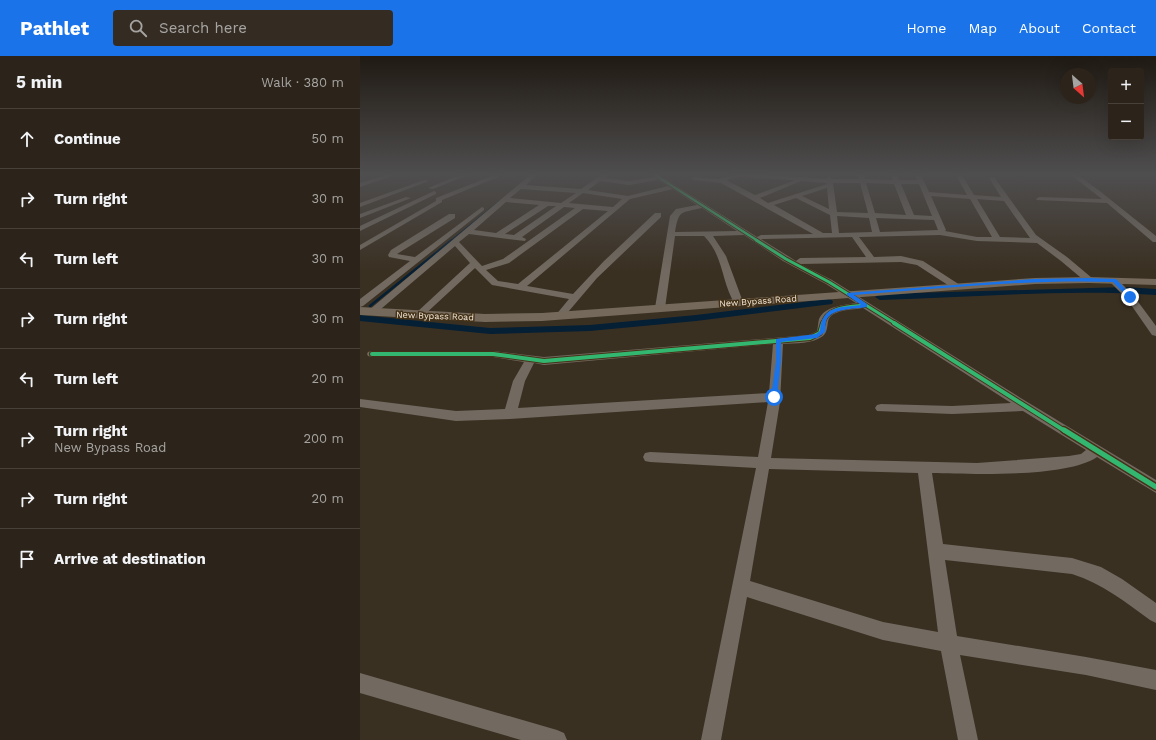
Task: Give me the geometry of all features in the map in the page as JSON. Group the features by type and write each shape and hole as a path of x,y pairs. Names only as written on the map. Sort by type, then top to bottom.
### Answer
{"main road":[{"name":"New Bypass Road","path":"366,312 485,318 560,316 1034,281 1089,280 1119,286 1156,282"}],"street":[{"path":"360,216 391,207"},
{"path":"360,229 407,207"},
{"path":"360,248 417,207"},
{"path":"445,207 460,225"},
{"path":"360,304 418,260 483,207"},
{"path":"366,312 496,207"},
{"path":"497,236 541,207"},
{"path":"516,238 559,207"},
{"path":"419,315 477,266 506,261 581,207"},
{"path":"592,207 614,209"},
{"path":"520,287 617,207"},
{"path":"660,308 674,216 676,213 699,207"},
{"path":"703,207 816,276 849,294 1024,406 1156,487"},
{"path":"712,207 821,274 829,282"},
{"path":"771,207 823,236"},
{"path":"819,207 833,214 937,218"},
{"path":"832,207 836,236"},
{"path":"869,207 877,235"},
{"path":"907,207 911,217"},
{"path":"932,207 942,230 940,233"},
{"path":"979,207 998,240"},
{"path":"1011,207 1028,231 1037,241 1064,259 1089,280"},
{"path":"1116,207 1156,240"},
{"path":"560,316 574,297 658,215"},
{"path":"418,260 392,255 394,252 452,216"},
{"path":"467,231 534,241"},
{"path":"671,234 745,233"},
{"path":"761,237 940,233 964,238 1037,241"},
{"path":"706,234 712,238 718,247 738,302"},
{"path":"854,236 871,258"},
{"path":"454,242 495,282 574,297"},
{"path":"800,261 902,258 914,261 932,270 957,287"},
{"path":"1119,286 1156,333"},
{"path":"372,354 493,354 519,356 530,360 544,360 778,340 817,336 822,332 823,320 828,313 865,305"},
{"path":"711,740 763,463 774,397 778,361 778,340"},
{"path":"510,414 516,390 530,360"},
{"path":"360,403 456,416 510,414 774,397"},
{"path":"881,408 954,410 995,409 1024,406"},
{"path":"650,457 763,463 977,468 1032,466 1080,459 1085,458 1097,450"},
{"path":"924,467 948,643 956,690 968,740"},
{"path":"936,551 1072,566 1095,573 1116,585 1156,614"},
{"path":"740,586 883,631 1086,666 1156,680"},
{"path":"360,683 557,740"}],"waterway":[{"path":"451,241 493,207"},
{"path":"370,306 452,240"},
{"path":"880,297 1051,291 1126,290 1156,292"},
{"path":"360,318 490,331 590,328 696,318 828,302"}],"cycle path":[{"path":"705,207 786,259 829,282 1156,487"},
{"path":"372,354 493,354 544,361 810,338 817,336 820,333 825,316 829,313 841,308 865,305"}],"route":[{"path":"774,397 778,361 778,340 810,338 817,336 822,332 823,320 828,313 865,305 849,294 1034,281 1114,280 1130,297"}]}
